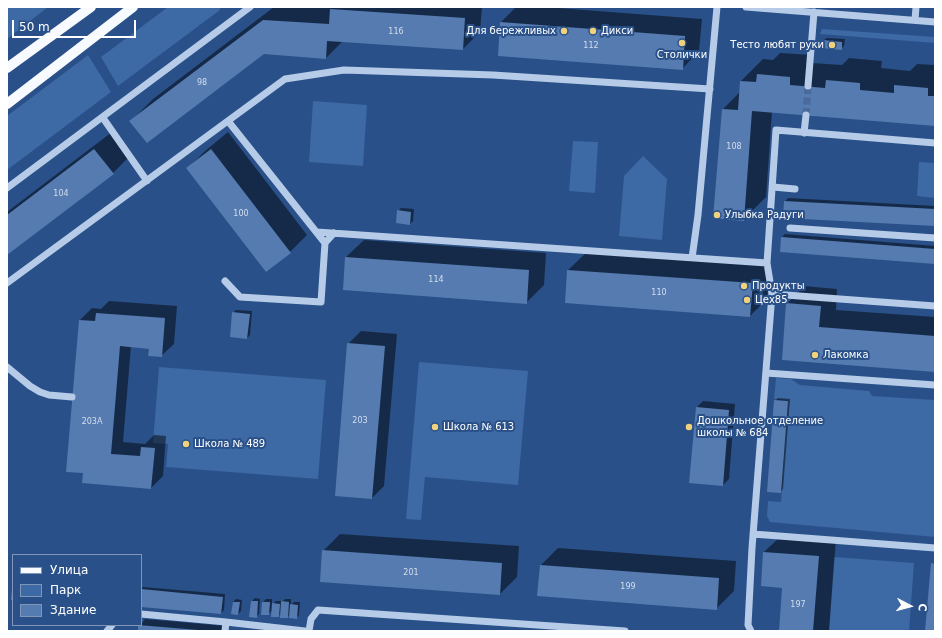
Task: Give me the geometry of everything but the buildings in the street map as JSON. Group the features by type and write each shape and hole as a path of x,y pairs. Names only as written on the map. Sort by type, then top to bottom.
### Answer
{"main road":[{"path":"7,68 91,7"},
{"path":"7,104 133,7"}],"street":[{"path":"7,188 103,118 250,7"},
{"path":"692,258 698,216 717,7"},
{"path":"746,7 935,22"},
{"path":"848,7 848,15"},
{"path":"915,20 916,7"},
{"path":"808,86 814,12"},
{"path":"7,283 285,79 344,70 493,75 710,89"},
{"path":"804,133 806,115"},
{"path":"103,118 147,180"},
{"path":"228,121 325,243"},
{"path":"743,631 750,628 753,534 772,294 767,263 776,130 935,143"},
{"path":"773,188 795,189"},
{"path":"790,228 935,238"},
{"path":"317,232 767,263"},
{"path":"225,281 240,297 321,302 325,243 334,233"},
{"path":"772,294 935,306"},
{"path":"7,367 30,386 40,392 49,395 72,397"},
{"path":"766,373 935,384"},
{"path":"753,534 935,548"},
{"path":"309,631 311,619 318,610 625,631"},
{"path":"142,614 305,631"},
{"path":"225,631 226,622"}],"green space":[{"path":"7,7 48,7 7,39"},
{"path":"168,7 220,7 220,10 118,86 101,57"},
{"path":"822,29 935,37 935,43 820,34"},
{"path":"88,55 111,92 7,170 7,116"},
{"path":"313,101 367,105 363,166 309,162"},
{"path":"573,141 598,142 595,193 569,191"},
{"path":"643,156 667,179 662,240 619,236 624,176"},
{"path":"919,162 935,163 935,198 917,196"},
{"path":"419,362 528,371 518,485 425,477 421,520 406,519"},
{"path":"159,367 326,380 318,479 166,467 168,444 153,443"},
{"path":"776,378 791,379 800,385 869,391 872,396 935,400 935,537 770,522 767,516 768,501 781,502 788,400 774,399"},
{"path":"834,557 914,563 909,631 829,631"}],"tunnel":[{"path":"806,115 808,86"}],"place":[{"name":"Для бережливых","path":"564,31"},
{"name":"Дикси","path":"593,31"},
{"name":"Столички","path":"682,43"},
{"name":"Тесто любят руки","path":"832,45"},
{"name":"Улыбка Радуги","path":"717,215"},
{"name":"Продукты","path":"744,286"},
{"name":"Цех85","path":"747,300"},
{"name":"Лакомка","path":"815,355"},
{"name":"Школа № 613","path":"435,427"},
{"name":"Дошкольное отделение школы № 684","path":"689,427"},
{"name":"Школа № 489","path":"186,444"}]}
